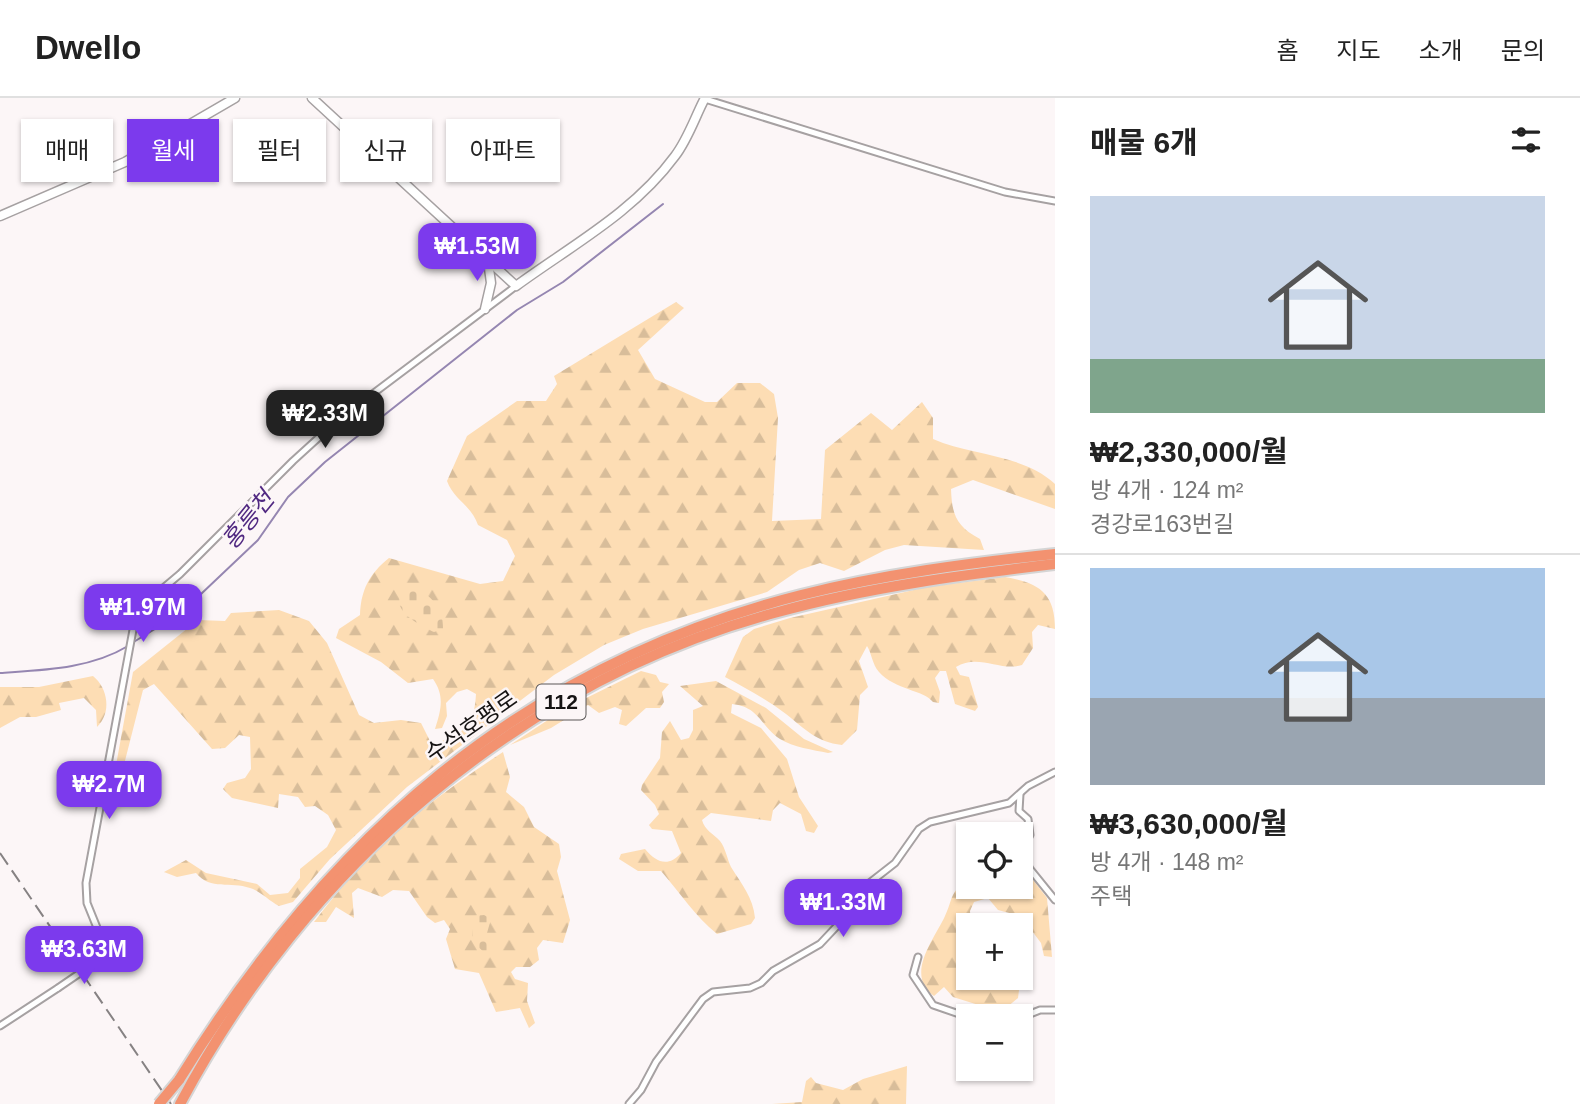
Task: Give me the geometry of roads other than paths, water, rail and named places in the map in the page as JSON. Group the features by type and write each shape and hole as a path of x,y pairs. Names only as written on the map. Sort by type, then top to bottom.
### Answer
{"highway":[{"name":"수석호평로","path":"167,1104 195,1054 249,973 328,876 421,788 528,710 594,673 658,645 719,621 799,596 890,575 1055,554"},
{"name":"수석호평로","path":"180,1104 268,966 366,850 433,791 492,746 555,705 621,671 696,639 776,612 911,583 1055,564"},
{"path":"159,1104 179,1080"}],"street":[{"path":"0,216 125,162 234,98"},
{"path":"312,98 516,286"},
{"path":"0,1026 96,962 104,952 104,945 90,914 86,883 125,665 135,619 142,606 180,574 329,428 516,286 609,223 650,186 677,154 707,99 1004,192 1055,201"},
{"path":"485,309 491,283 488,261"},
{"path":"629,1104 641,1090 656,1062 703,999 713,992 750,988 761,983 773,971 820,944 835,928 854,895 895,863 919,829 930,822 1009,803 1020,793 1055,772"},
{"path":"1020,793 1019,811 1028,819 1030,835 1021,852 1030,869 1055,900"},
{"path":"918,957 913,975 933,1005 956,1013"},
{"path":"1033,1013 1055,1010"}],"waterway":[{"name":"홍릉천","path":"132,643 181,613 258,540 288,497 325,462 517,310 563,282 663,204"},
{"name":"홍릉천","path":"0,673 82,664 98,660 128,646"}],"railway":[{"path":"0,853 171,1104"}]}
